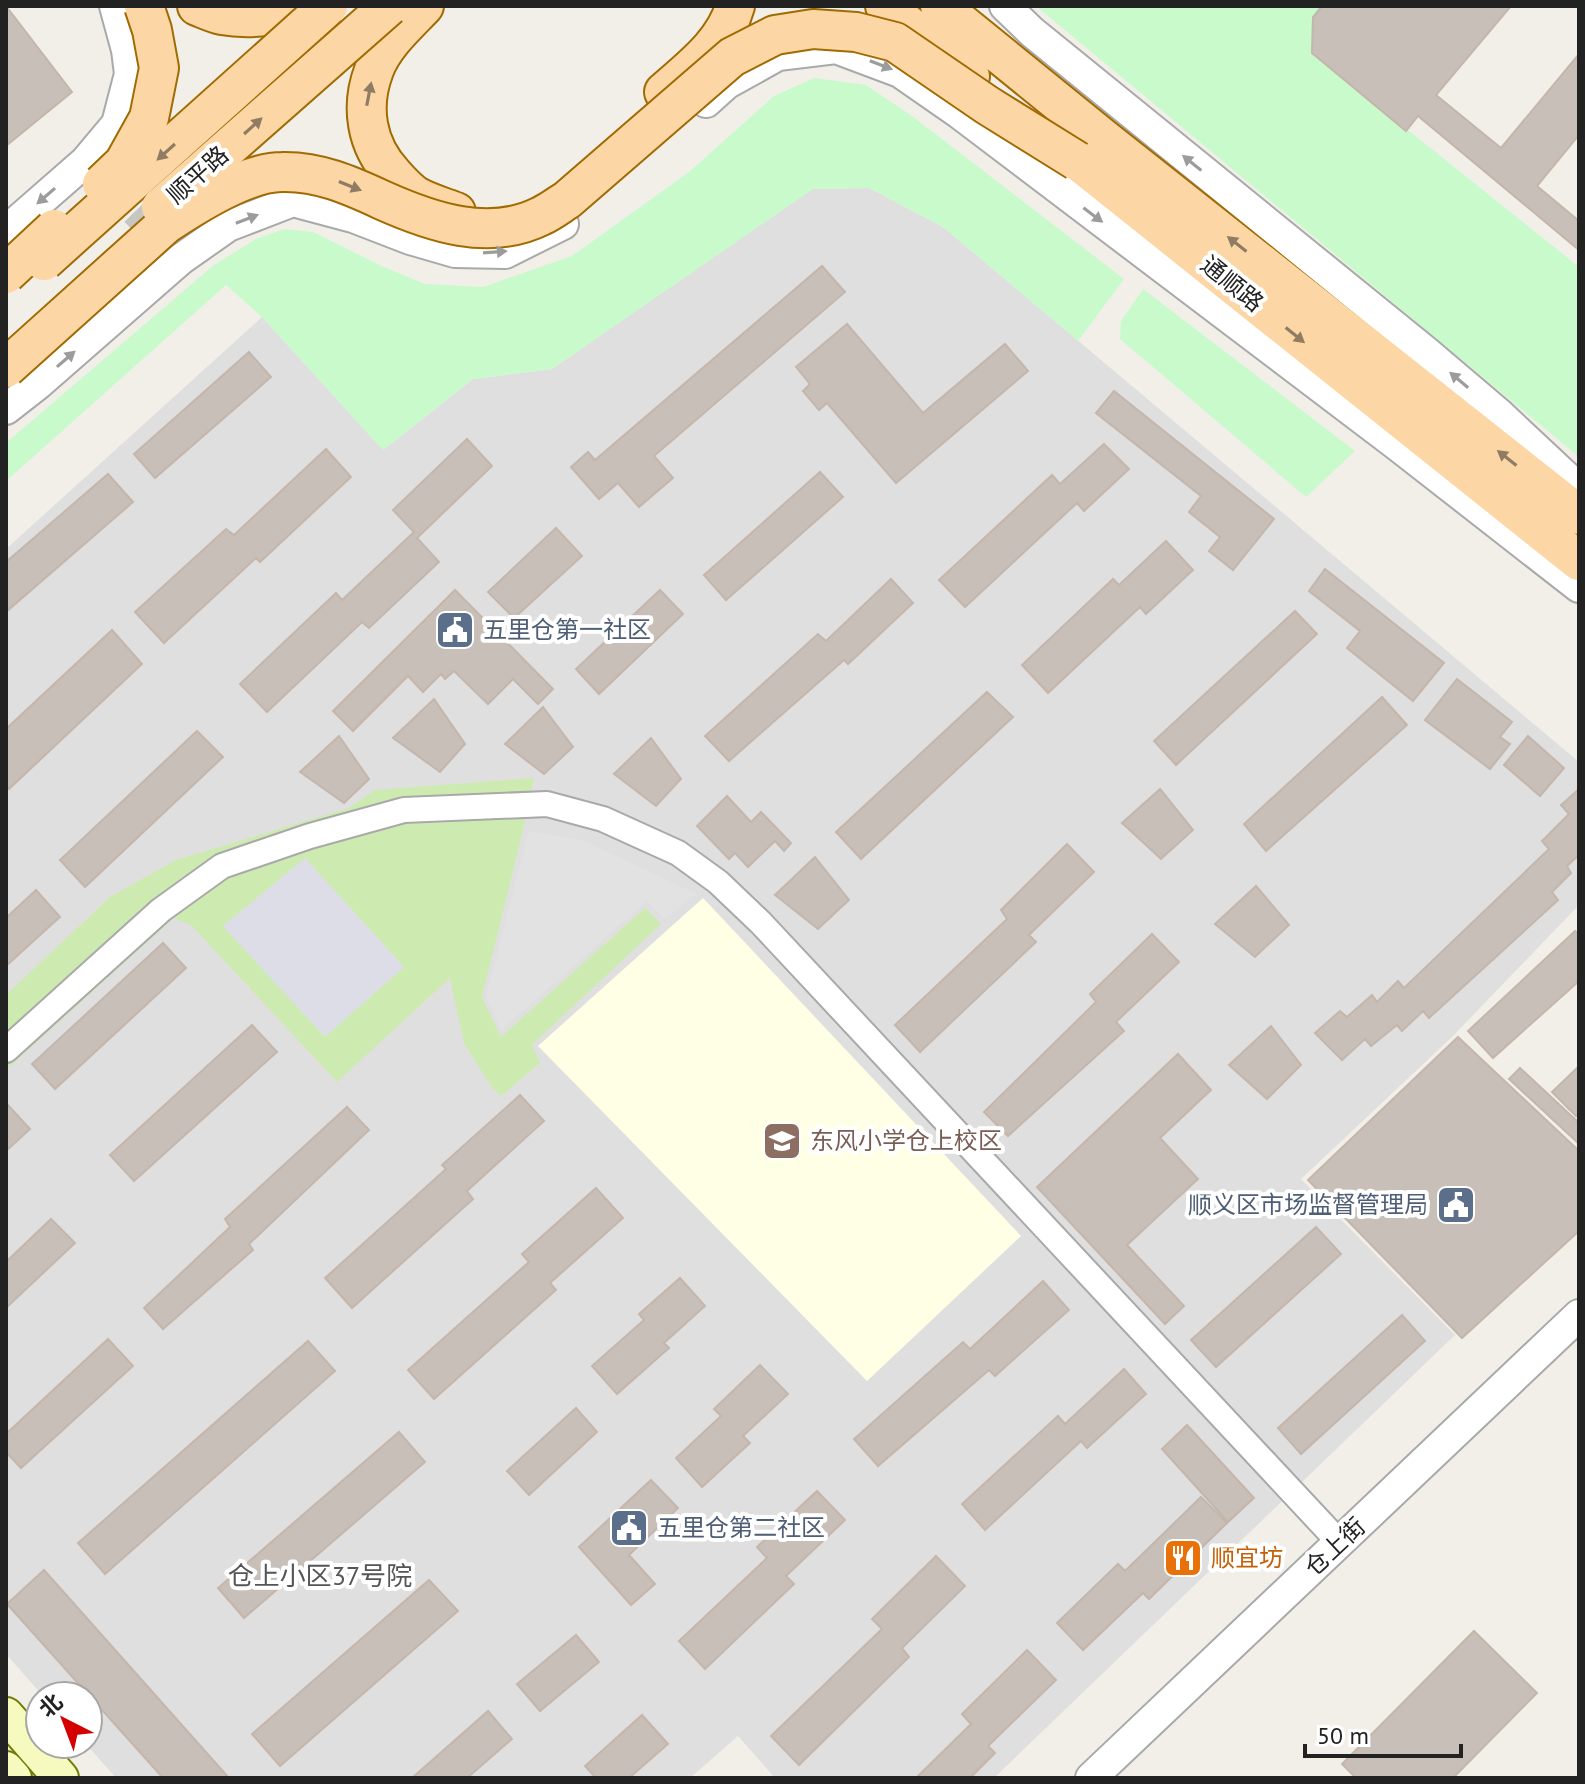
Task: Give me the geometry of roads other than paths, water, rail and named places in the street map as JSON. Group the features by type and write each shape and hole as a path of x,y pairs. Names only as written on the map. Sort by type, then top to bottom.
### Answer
{"main road":[{"path":"6,274 124,163 149,118 159,68 144,6"},
{"path":"197,6 220,15 259,16 298,6"},
{"name":"顺平路","path":"6,294 328,6"},
{"name":"顺平路","path":"6,344 389,6"},
{"path":"424,6 389,44 374,68 366,118 371,140 382,162 417,196 459,212 490,213 512,210 542,198 698,62 732,17 735,6"},
{"name":"通顺路","path":"885,6 1091,150 1568,511 1579,561"},
{"name":"通顺路","path":"940,6 1091,150"},
{"path":"965,6 1091,150"},
{"path":"6,368 166,224 188,209 249,178 280,172 310,174 345,183 441,223 485,229 516,226 541,216 567,200 732,57 775,35 813,29 856,32 895,42 987,105 1091,150"},
{"path":"6,1715 61,1778"},
{"path":"6,1769 14,1778"}],"street":[{"path":"6,231 86,161 117,124 130,74 115,6"},
{"path":"1005,6 1055,52 1499,414 1568,511"},
{"path":"6,409 181,259 228,226 293,201 353,217 455,252 505,253 575,218 726,84 778,55 836,48 900,72 959,113 1579,587"},
{"path":"6,1050 161,910 222,866 310,836 404,810 547,804 603,819 678,853 718,882 761,923 1339,1542"},
{"name":"仓上街","path":"1091,1778 1579,1315"}],"tunnel":[{"path":"104,179 181,259"}],"place":[{"name":"五里仓第一社区","path":"455,630"},
{"name":"东风小学仓上校区","path":"782,1141"},
{"name":"顺义区市场监督管理局","path":"1456,1205"},
{"name":"五里仓第二社区","path":"629,1528"},
{"name":"顺宜坊","path":"1183,1558"}],"district":[{"name":"仓上小区37号院","path":"320,1576"}]}
